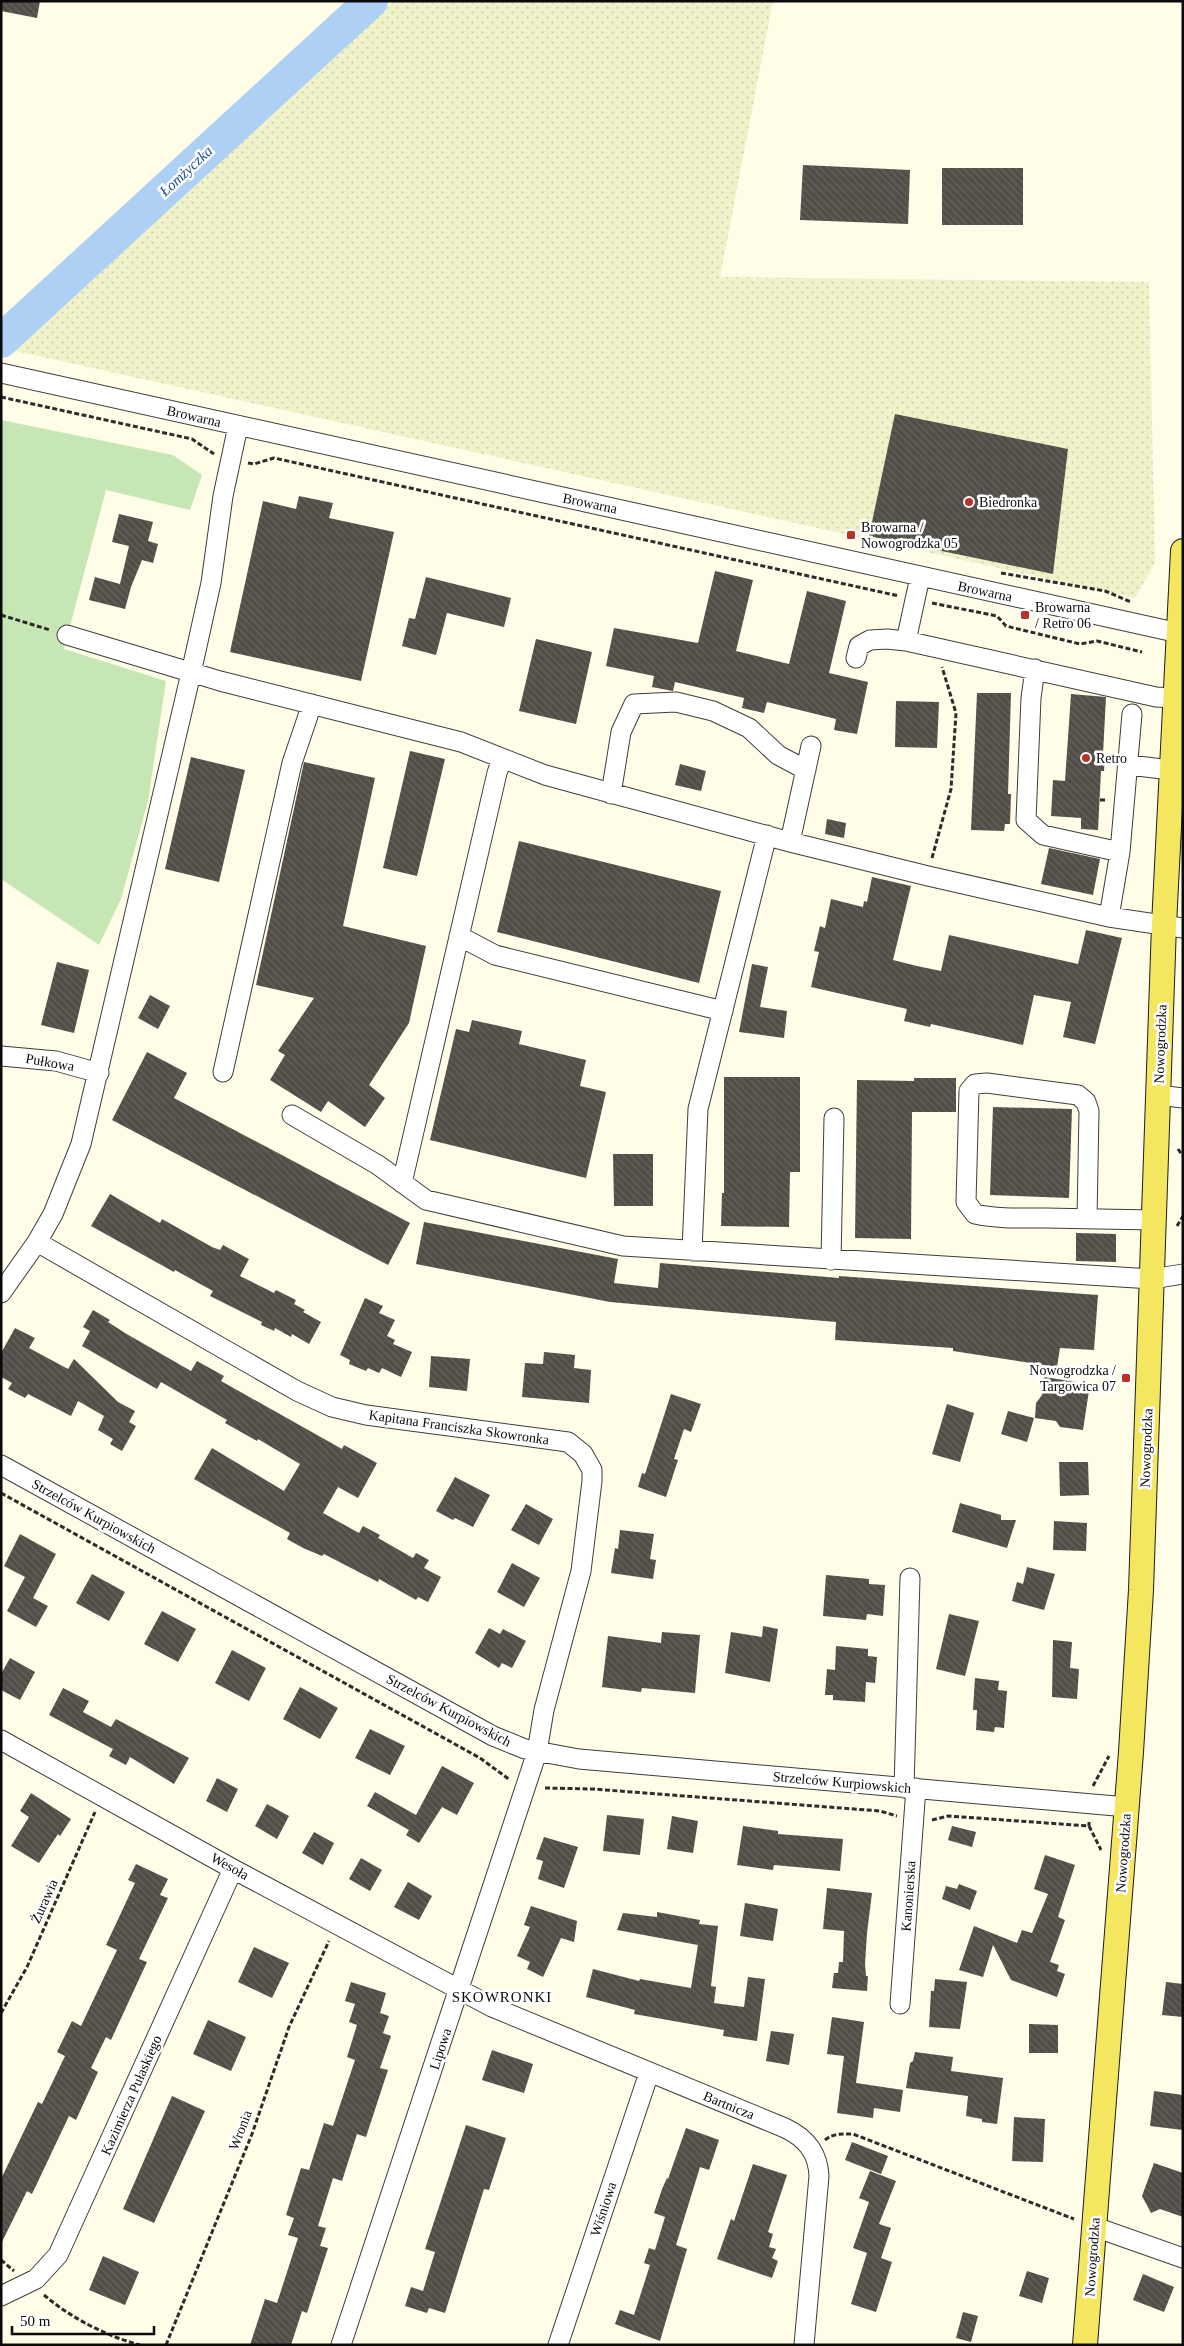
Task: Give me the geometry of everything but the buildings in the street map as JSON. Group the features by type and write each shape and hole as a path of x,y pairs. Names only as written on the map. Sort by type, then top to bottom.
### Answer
{"main road":[{"name":"Nowogrodzka","path":"1085,2345 1127,1807 1141,1590 1158,1095 1173,927 1171,770 1183,551"}],"street":[{"name":"Browarna","path":"6,374 1179,633"},
{"path":"1,1292 38,1242 56,1208 74,1162 99,1073 211,583 223,496 238,426"},
{"path":"906,641 920,577"},
{"path":"67,635 191,673 461,742 502,759 610,794 790,842 928,876 1109,917 1173,927"},
{"path":"856,658 859,646 870,640 906,641 1156,697 1175,698"},
{"path":"1035,670 1031,698 1026,820 1044,836 1120,852"},
{"path":"610,794 621,732 634,704 676,702 713,711 749,728 778,755 806,770"},
{"path":"223,1072 292,763 312,704"},
{"path":"1109,917 1120,852 1132,714"},
{"path":"790,842 812,746"},
{"path":"402,1183 497,773 502,759"},
{"path":"1128,765 1171,770"},
{"path":"692,1251 698,1109 768,835"},
{"path":"459,936 495,955 723,1010"},
{"name":"Pułkowa","path":"1,1056 49,1060 99,1073"},
{"path":"1087,1219 1089,1111 1086,1102 1078,1095 987,1083 974,1084 969,1091 966,1202 975,1214 990,1218 1154,1220"},
{"path":"1158,1095 1183,1098"},
{"path":"292,1115 378,1165 426,1200 623,1246 1152,1279 1183,1274"},
{"path":"831,1260 834,1118"},
{"name":"Kapitana Franciszka Skowronka","path":"38,1242 297,1391 332,1407 399,1421 568,1442 580,1449 589,1465 592,1481 581,1572 548,1694 537,1752"},
{"name":"Strzelców Kurpiowskich","path":"1,1465 493,1736 537,1752 579,1760 1127,1807"},
{"name":"Kanonierska","path":"900,2004 914,1819 910,1788 910,1578"},
{"name":"Wesoła","path":"1,1740 233,1869 460,1990"},
{"name":"Lipowa","path":"341,2345 460,1990 537,1752"},
{"name":"Kazimierza Pułaskiego","path":"1,2296 30,2283 47,2270 58,2255 233,1869"},
{"name":"Bartnicza","path":"460,1990 492,2007 785,2128 800,2136 813,2150"},
{"name":"Wiśniowa","path":"558,2345 649,2073"},
{"path":"804,2345 819,2176 813,2150"},
{"path":"1095,2227 1183,2258"}],"path":[{"path":"1,397 192,439 219,458 231,461 254,464 274,458 997,616 1006,626 1080,644 1096,641 1142,652"},
{"path":"1,615 67,635"},
{"path":"928,876 951,789 956,713 941,662 946,649"},
{"path":"1178,1149 1183,1156"},
{"path":"1177,1226 1183,1216"},
{"path":"1,1494 480,1758 506,1778 535,1789 593,1789 880,1811 891,1816 929,1821 948,1816 1089,1826 1093,1786 1112,1750"},
{"name":"Żurawia","path":"1,2013 27,1967 103,1795"},
{"name":"Wronia","path":"166,2345 252,2134 290,2026 336,1924"},
{"path":"813,2150 829,2136 853,2134 1095,2227"},
{"path":"30,2283 59,2308 117,2339 140,2345"}],"green space":[{"path":"394,1 773,1 720,277 1149,282 1155,563 1135,598 11,350"},
{"path":"1,420 173,455 202,475 190,510 106,490 64,649 166,681 148,801 121,899 99,945 1,879"}],"waterway":[{"name":"Łomżyczka","path":"1,341 371,1"}],"place":[{"name":"Biedronka","path":"969,502"},
{"name":"Browarna / Nowogrodzka 05","path":"851,535"},
{"name":"Browarna / Retro 06","path":"1025,615"},
{"name":"Retro","path":"1086,758"},
{"name":"Nowogrodzka / Targowica 07","path":"1126,1378"}],"district":[{"name":"SKOWRONKI","path":"502,1997"}]}
